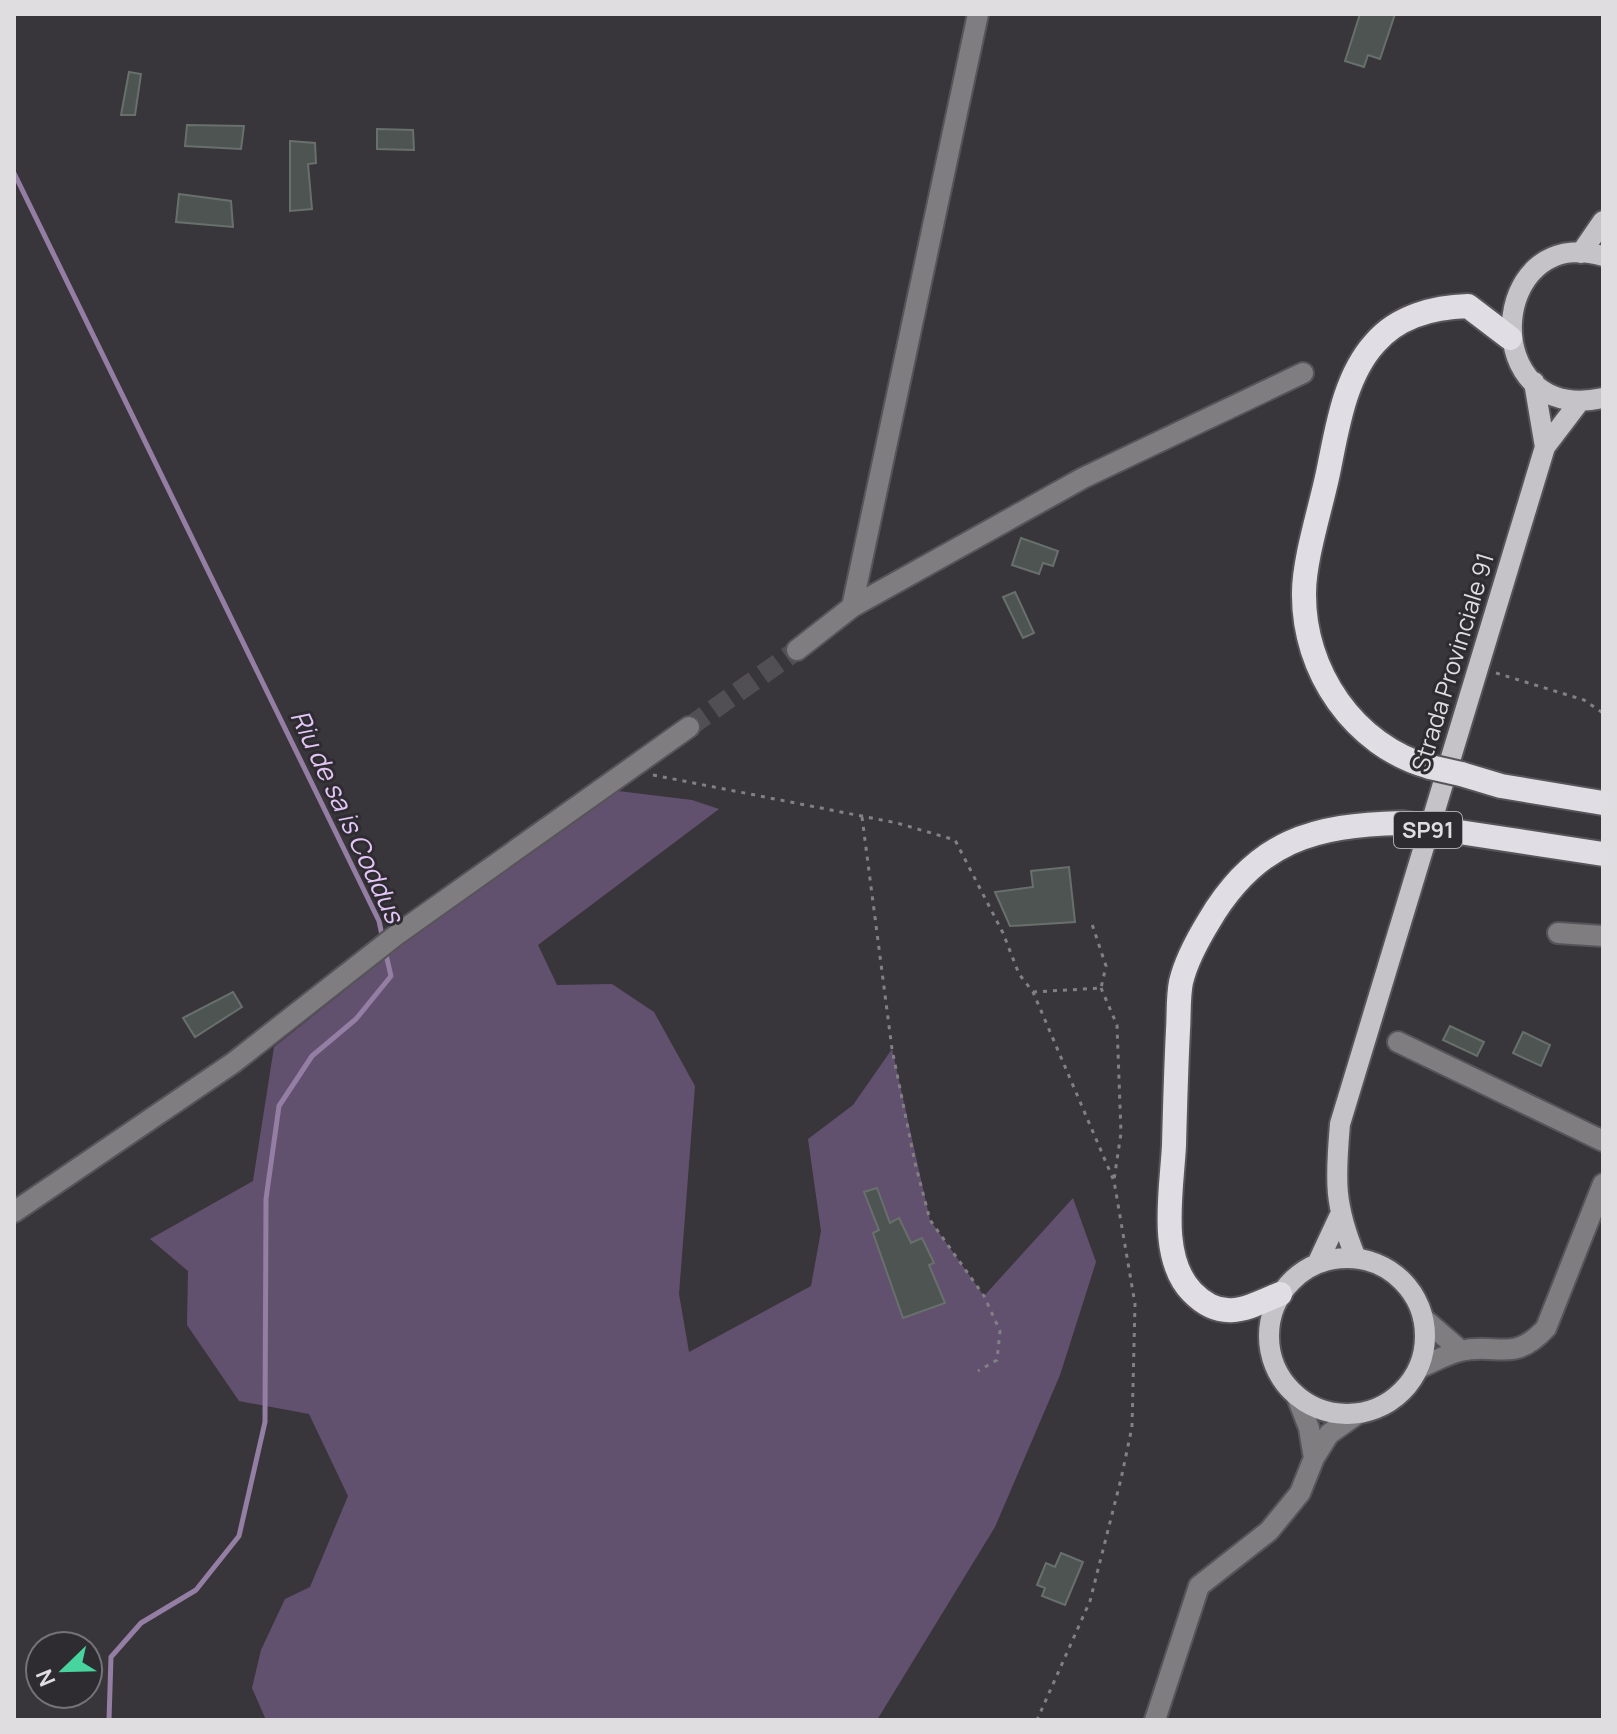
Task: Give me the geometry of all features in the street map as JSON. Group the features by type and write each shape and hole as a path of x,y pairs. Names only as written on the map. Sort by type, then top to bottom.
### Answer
{"highway":[{"path":"1510,338 1468,306 1439,308 1411,317 1375,342 1350,386 1340,417 1304,592 1316,658 1325,683 1338,705 1379,742 1403,757 1501,786 1603,803"},
{"path":"1280,1294 1236,1313 1217,1308 1190,1291 1173,1253 1172,1190 1181,983 1199,938 1240,875 1264,856 1298,839 1327,830 1395,824 1603,854"}],"main road":[{"path":"1581,253 1603,221"},
{"path":"1510,338 1510,317 1515,297 1527,279 1542,265 1561,256 1581,253 1603,256"},
{"name":"SP91","path":"1510,338 1522,369 1534,382"},
{"path":"1534,382 1555,395 1580,401 1603,398"},
{"name":"Strada Provinciale 91","path":"1534,382 1545,447"},
{"name":"Strada Provinciale 91","path":"1356,1258 1339,1217 1336,1170 1340,1124 1545,447 1580,401"},
{"name":"Strada Provinciale 91","path":"1318,1262 1339,1217"},
{"path":"1280,1294 1270,1318 1268,1342 1282,1382 1297,1397 1315,1408 1336,1414 1357,1414 1383,1406 1404,1390 1419,1368 1425,1342 1423,1318 1414,1296 1399,1277 1379,1264 1356,1258 1318,1262"},
{"name":"SP91","path":"1280,1294 1296,1275 1318,1262"}],"street":[{"path":"852,607 978,14"},
{"path":"797,650 852,607 1083,478 1303,373"},
{"path":"14,1212 233,1063 384,945 689,727"},
{"path":"1558,933 1603,936"},
{"path":"1398,1042 1603,1141"},
{"path":"1419,1368 1460,1350 1502,1351 1530,1346 1546,1328 1603,1184"},
{"path":"1423,1318 1460,1350"},
{"path":"1297,1397 1309,1428 1314,1458"},
{"path":"1155,1720 1199,1586 1269,1531 1300,1493 1314,1458 1329,1434 1357,1414"}],"path":[{"path":"1478,668 1584,700 1603,713"},
{"path":"630,771 862,817 955,840 1003,933 1019,974 1033,992 1114,1181 1135,1304 1132,1427 1090,1601 1037,1720"},
{"path":"862,817 892,1049 930,1220 984,1296 1000,1331 997,1360 978,1371"},
{"path":"1092,924 1106,966 1101,988 1117,1025 1121,1133 1114,1181"},
{"path":"1033,992 1101,988"}],"shaded area":[{"path":"618,791 692,800 719,809 538,945 557,985 612,984 654,1012 695,1086 679,1294 689,1352 811,1286 821,1231 808,1139 853,1105 892,1049 930,1220 984,1296 1073,1198 1096,1262 1060,1375 995,1527 877,1720 266,1720 252,1688 261,1650 285,1599 310,1587 348,1496 309,1414 239,1401 187,1325 188,1271 150,1239 253,1181 274,1047 403,944"}],"building":[{"path":"1360,14 1395,14 1380,59 1368,55 1364,67 1345,61"},
{"path":"129,72 141,74 135,115 121,115"},
{"path":"187,125 244,126 241,149 185,146"},
{"path":"377,129 413,130 414,150 377,149"},
{"path":"290,141 315,143 316,163 308,164 312,209 290,211"},
{"path":"179,194 231,201 233,227 176,222"},
{"path":"1021,538 1058,551 1053,566 1043,563 1039,574 1012,565"},
{"path":"1015,592 1034,633 1023,638 1003,597"},
{"path":"1069,867 1075,922 1010,926 995,892 1033,887 1031,871"},
{"path":"233,992 242,1007 195,1037 183,1018"},
{"path":"1450,1026 1484,1042 1477,1056 1443,1040"},
{"path":"1523,1032 1550,1045 1541,1066 1513,1053"},
{"path":"877,1188 890,1223 899,1218 911,1243 922,1238 934,1263 929,1265 945,1303 903,1318 873,1233 879,1230 864,1192"},
{"path":"1061,1553 1083,1562 1065,1605 1042,1596 1045,1588 1037,1585 1046,1563 1055,1567"}],"waterway":[{"name":"Riu de sa is Coddus","path":"14,173 379,921 383,940"},
{"name":"Riu de sa is Coddus","path":"109,1720 111,1657 141,1623 196,1590 239,1536 265,1422 266,1199 279,1106 312,1056 356,1019 391,976 385,950"}],"tunnel":[{"path":"689,727 797,650"}]}
